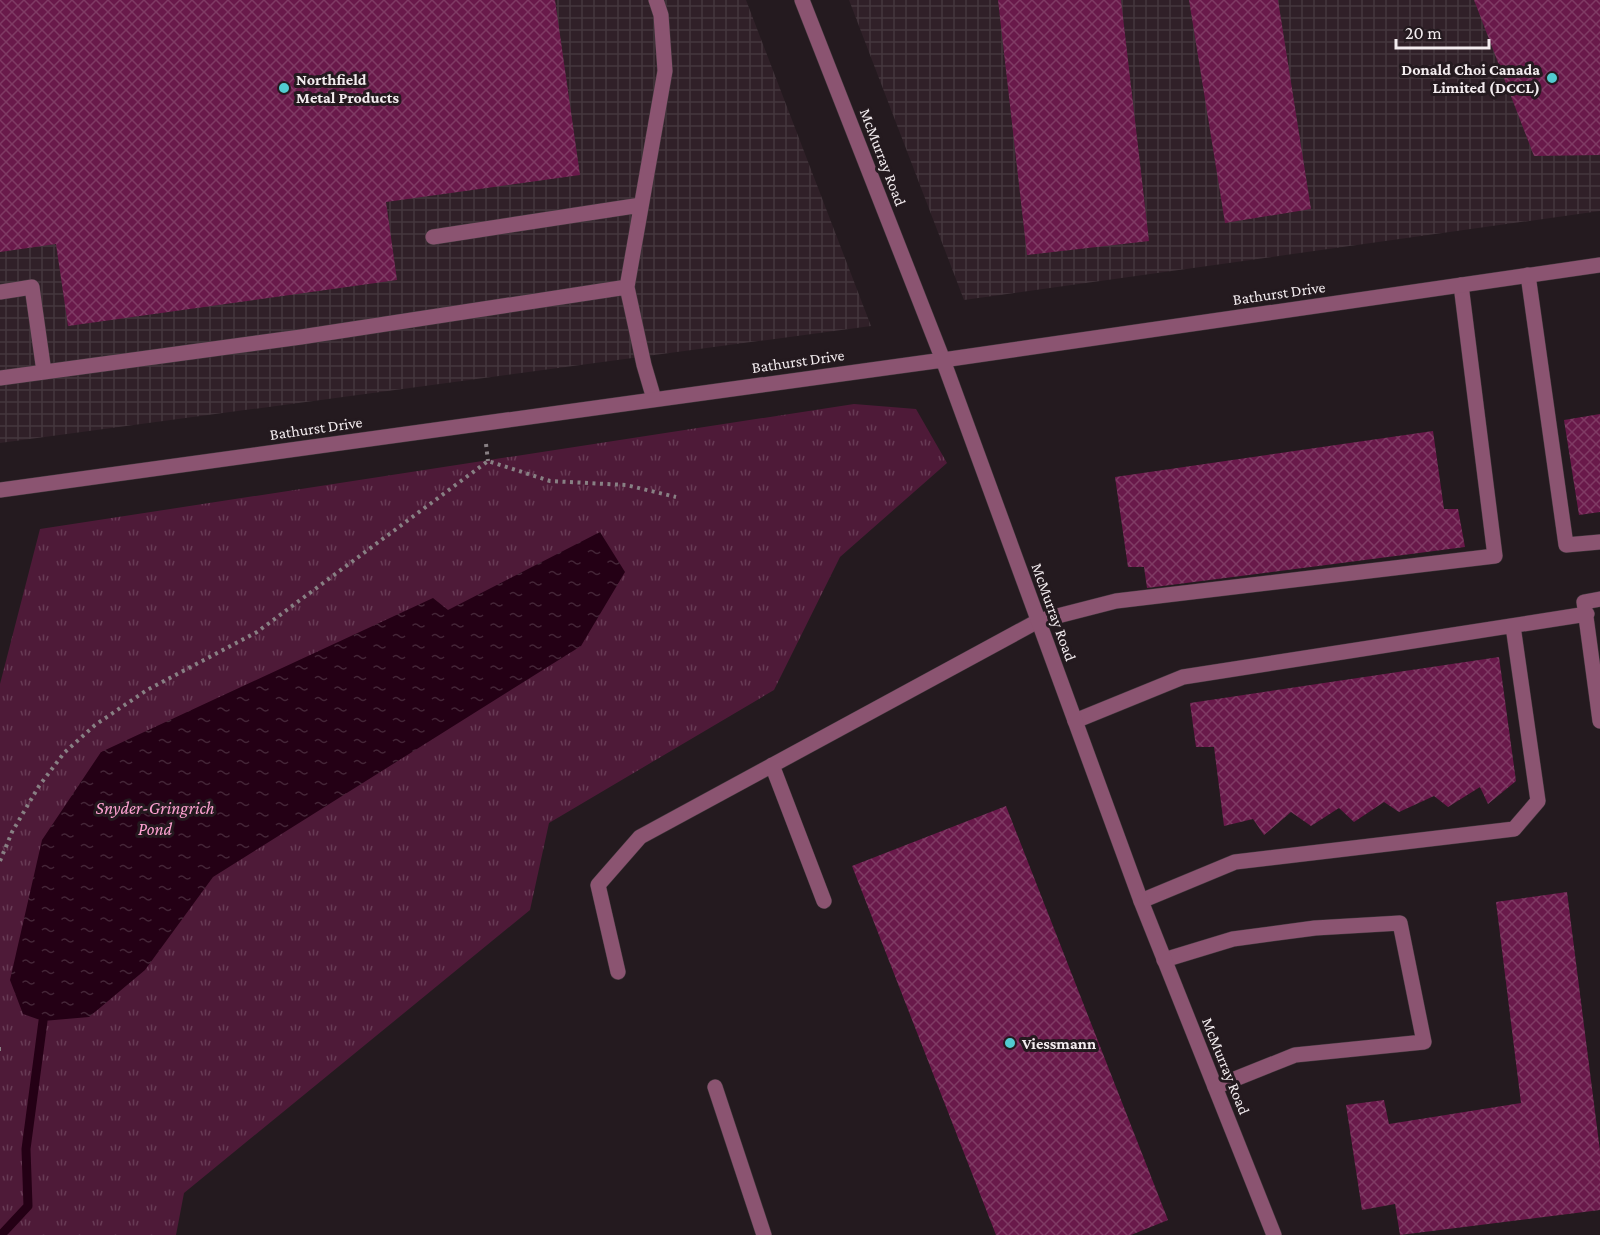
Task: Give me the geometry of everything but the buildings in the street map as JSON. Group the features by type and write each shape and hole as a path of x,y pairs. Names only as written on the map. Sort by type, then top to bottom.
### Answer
{"street":[{"path":"654,399 644,366 627,287 665,71 661,15 656,0"},
{"name":"McMurray Road","path":"802,0 943,360 1141,901 1274,1235"},
{"path":"433,237 641,205"},
{"name":"Bathurst Drive","path":"0,490 943,360 1600,265"},
{"path":"1528,275 1566,545 1600,542"},
{"path":"618,972 598,885 640,837 1038,621 1116,601 1495,556 1461,285"},
{"path":"0,378 336,332 627,287"},
{"path":"0,292 32,288 44,372"},
{"path":"1600,599 1584,602 1600,721"},
{"path":"1075,721 1183,677 1587,614"},
{"path":"1141,901 1235,862 1514,829 1538,801 1514,626"},
{"path":"772,765 824,901"},
{"path":"1164,960 1233,939 1315,928 1400,923 1424,1042 1295,1055 1215,1087"},
{"path":"715,1087 764,1235"}],"path":[{"path":"0,861 12,832 39,786 64,753 95,724 147,690 257,632 488,461 550,481 626,485 676,497"}],"shaded area":[{"path":"0,0 746,0 871,326 0,443"},
{"path":"849,0 1600,0 1600,211 964,300"}],"green space":[{"path":"854,404 916,409 947,463 840,557 774,690 549,823 530,910 184,1193 176,1235 0,1235 0,684 40,529"}],"water":[{"name":"Snyder-Gringrich Pond","path":"600,532 625,572 581,646 213,877 145,970 89,1017 43,1021 23,1014 10,980 42,840 101,752 433,598 448,610"}],"waterway":[{"path":"1,1235 28,1206 26,1149 43,1021"}],"place":[{"name":"Donald Choi Canada Limited (DCCL)","path":"1552,78"},
{"name":"Northfield Metal Products","path":"284,88"},
{"name":"Viessmann","path":"1010,1043"}]}
